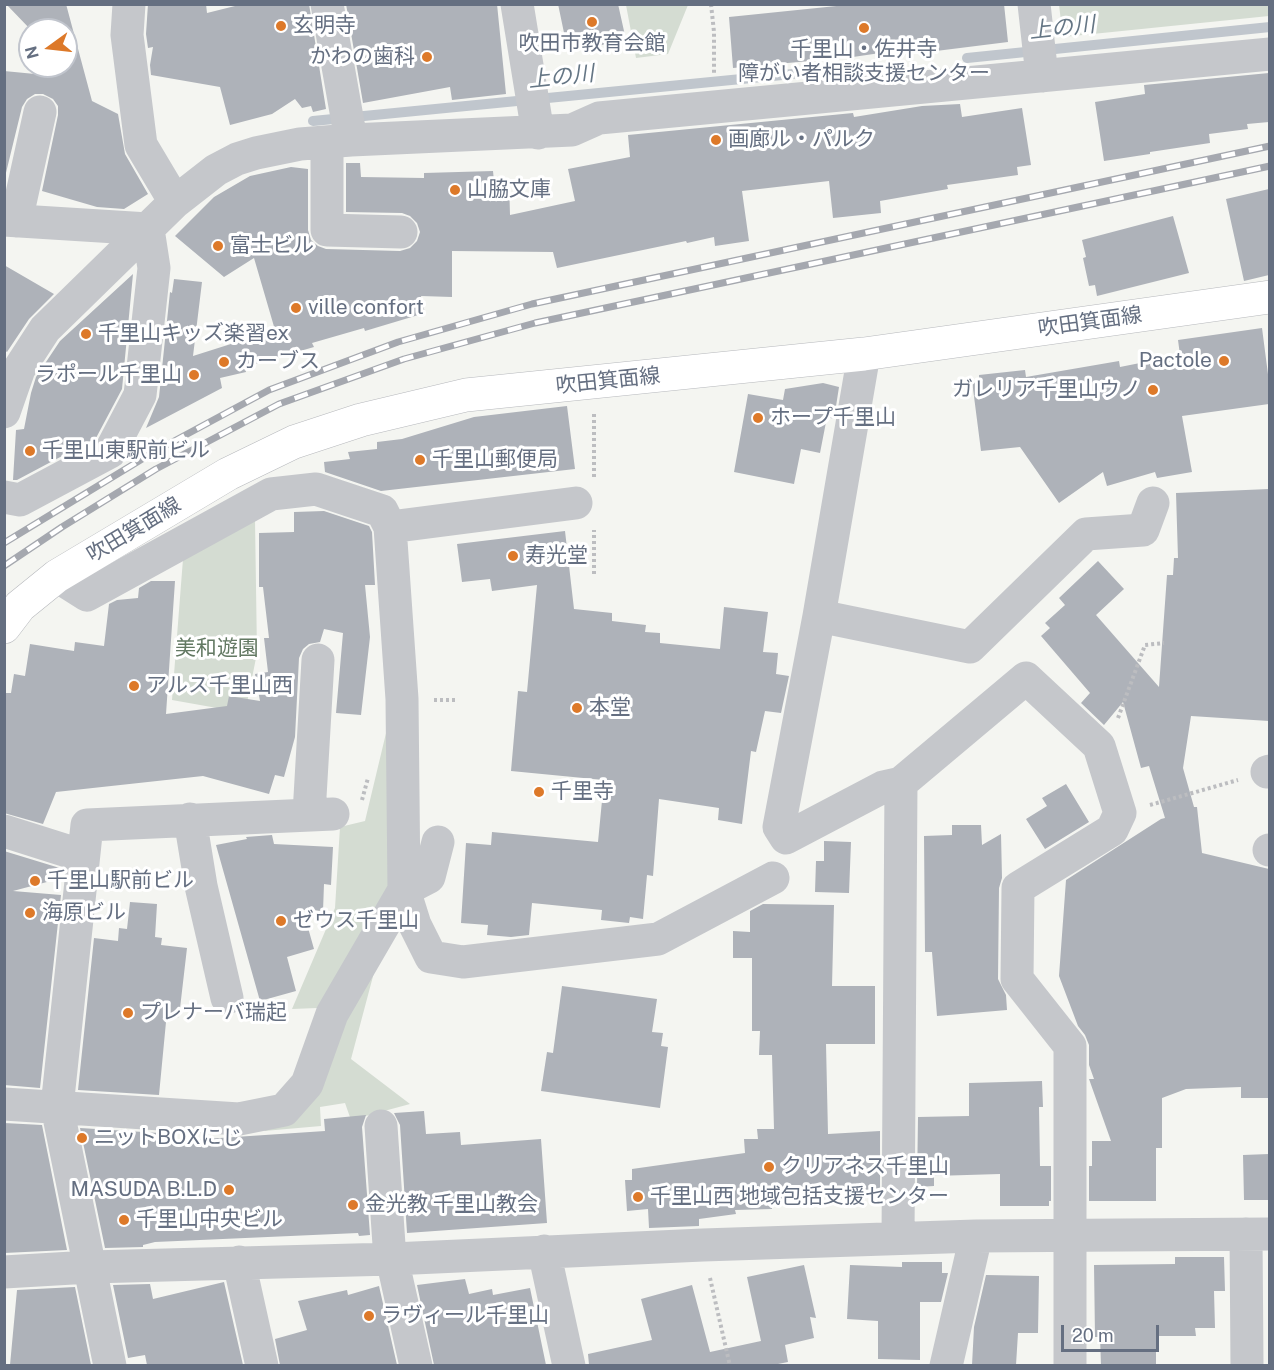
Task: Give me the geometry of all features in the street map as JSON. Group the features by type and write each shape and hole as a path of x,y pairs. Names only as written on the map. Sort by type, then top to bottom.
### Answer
{"main road":[{"name":"吹田箕面線","path":"4,627 20,606 57,576 228,474 294,442 361,420 466,395 864,354 1269,297"}],"street":[{"path":"129,4 127,35 141,145 175,202"},
{"path":"327,4 343,129 327,230 400,231"},
{"path":"517,4 537,125"},
{"path":"1035,18 1041,70"},
{"path":"4,412 19,369 45,329 175,202 216,170 237,159 271,149 343,129 537,125 572,129 598,118 1041,70 1269,54"},
{"path":"40,112 10,220 148,229"},
{"path":"4,497 20,500 110,452 140,396 154,268 148,229"},
{"path":"864,354 819,616 779,827 786,838 883,787 901,783 1026,678 1099,746 1120,813 1112,830 1018,888 1017,979 1070,1046 1070,1365"},
{"path":"57,576 87,595 271,494 316,489 382,511 390,527 402,699 404,890 415,926 431,957 463,962 658,939 772,878"},
{"path":"390,527 576,503"},
{"path":"819,616 970,647 1086,534 1143,530 1153,503"},
{"path":"111,1365 57,1107 87,825 321,814 318,660"},
{"path":"898,1238 901,783"},
{"path":"190,819 201,886 227,998"},
{"path":"4,831 83,856"},
{"path":"4,1104 239,1119 284,1110 307,1084 332,1014 404,890 429,877 438,842"},
{"path":"381,1126 392,1259 416,1365"},
{"path":"4,1272 898,1238 1258,1234 1247,1365"},
{"path":"946,1365 976,1236"},
{"path":"544,1251 569,1365"},
{"path":"239,1262 262,1365"}],"path":[{"path":"711,4 714,71"},
{"path":"1099,746 1119,717 1145,645 1164,643"},
{"path":"440,700 458,700"},
{"path":"1120,813 1268,772"},
{"path":"703,1245 730,1365"}],"green space":[{"path":"626,5 688,5 668,54 636,58"},
{"path":"1059,5 1269,5 1269,16 1063,37"},
{"name":"美和遊園","path":"255,520 257,653 245,713 172,700 183,559"},
{"path":"387,729 389,887 317,1008 292,1009 335,908 340,827 365,821"},
{"path":"380,950 351,1059 410,1104 351,1120 345,1103 320,1107 321,1126 264,1131 340,1015"}],"building":[{"path":"6,4 66,4 70,18 19,18"},
{"path":"148,4 206,4 207,13 243,4 309,4 326,109 313,112 311,106 302,108 295,99 272,114 230,125 220,87 151,75 153,47 148,48 146,34"},
{"path":"346,4 497,4 506,94 452,100 450,87 363,103"},
{"name":"吹田市教育会館","path":"558,4 618,4 626,40 568,52"},
{"path":"856,4 1004,4 1008,42 928,52 928,46 853,57 733,68 729,17"},
{"path":"78,49 92,101 118,114 125,154 148,194 124,209 97,207 42,191 58,115 58,106 53,99 43,94 35,94 27,99 22,107 4,181 4,71 18,72 18,78 78,78"},
{"path":"1269,73 1269,122 1247,124 1248,129 1209,134 1210,143 1104,161 1095,102 1145,94 1144,85"},
{"path":"960,104 962,117 1022,108 1031,165 1017,167 1018,175 947,185 948,189 880,201 881,213 833,218 829,181 742,191 749,241 715,246 714,237 557,268 553,252 452,251 452,297 421,296 425,313 365,331 364,328 312,343 314,347 245,367 246,372 220,378 222,388 146,428 159,397 170,292 172,293 174,279 202,282 193,356 275,330 254,258 224,277 175,236 214,197 250,176 291,167 308,169 308,230 311,240 318,246 326,249 400,251 410,248 417,241 420,232 417,223 410,216 402,213 346,212 346,163 360,163 361,177 424,178 424,173 493,171 494,181 509,181 510,215 575,201 568,169 630,157 628,135 853,113 854,117 922,106"},
{"path":"1269,189 1269,275 1244,281 1226,199"},
{"path":"1173,216 1189,273 1097,296 1095,285 1089,286 1082,240"},
{"path":"4,265 54,294 29,319 7,352 4,350"},
{"path":"133,274 122,389 96,438 17,480 13,480 16,430 24,429 36,377 60,341"},
{"path":"1262,328 1269,382 1269,404 1182,416 1192,472 1157,478 1155,472 1107,486 1103,472 1059,503 1020,447 981,451 972,381 979,380 979,375 1025,370 1026,377 1119,361 1120,367 1180,355 1178,340"},
{"path":"823,383 839,387 834,419 827,417 820,453 801,449 794,484 734,472 748,394 783,400 785,389"},
{"path":"567,406 575,469 381,491 325,472 324,462 350,459 348,452 377,449 377,442 402,439 474,417"},
{"path":"1269,489 1269,721 1191,716 1183,768 1194,807 1197,807 1202,853 1269,869 1269,1098 1241,1098 1241,1087 1186,1089 1162,1098 1162,1148 1156,1148 1156,1201 1089,1201 1092,1141 1111,1141 1089,1079 1094,1079 1089,1065 1089,1045 1078,1026 1059,976 1066,880 1165,818 1149,766 1141,768 1123,702 1104,725 1081,703 1090,693 1041,636 1050,628 1045,623 1065,605 1059,598 1098,561 1124,589 1096,615 1159,687 1167,575 1173,575 1174,558 1178,558 1176,493"},
{"path":"324,511 369,526 372,532 375,585 365,585 370,637 361,715 336,713 343,633 324,629 320,642 309,644 303,649 299,658 295,737 284,777 275,775 269,794 203,776 56,792 43,824 4,813 4,693 11,693 14,674 25,676 30,644 74,651 75,642 104,646 109,604 117,600 138,598 139,588 151,581 175,581 166,714 227,706 229,696 260,701 255,674 268,672 264,638 269,638 263,587 259,587 259,533 294,532 294,512"},
{"path":"565,531 574,609 612,613 612,621 646,625 645,632 660,633 660,643 720,649 724,607 768,612 763,652 778,653 776,674 789,676 781,713 765,711 756,752 751,751 742,824 718,820 719,808 659,799 653,876 647,875 643,919 630,917 629,923 601,920 602,910 532,903 529,935 511,937 487,935 488,925 461,923 466,843 491,845 492,832 598,842 604,780 511,771 518,691 527,692 537,585 492,591 490,579 462,582 457,544"},
{"path":"1066,784 1089,822 1045,849 1026,819 1047,806 1042,798"},
{"path":"952,825 981,825 982,845 1001,834 1002,878 999,888 998,979 1006,995 1007,1010 937,1016 932,952 925,952 924,836 952,835"},
{"path":"272,835 274,844 333,847 331,885 324,884 323,911 303,910 314,949 287,957 296,991 260,1001 216,845 247,839 246,837"},
{"path":"824,841 851,842 849,893 815,892 816,861 824,861"},
{"path":"4,851 63,869 62,878 13,891 61,895 40,1088 4,1085"},
{"path":"130,902 157,904 155,937 162,938 161,945 187,948 179,1017 166,1022 159,1095 78,1090 94,938 118,941 119,928 127,929"},
{"path":"763,904 834,905 832,986 875,986 875,1044 826,1044 828,1134 880,1131 880,1189 839,1191 839,1196 772,1202 772,1209 735,1210 736,1214 699,1219 699,1226 649,1228 648,1209 627,1211 625,1180 632,1180 632,1169 745,1153 744,1139 758,1139 757,1129 774,1129 772,1055 759,1055 760,1031 752,1031 752,958 733,958 733,931 750,932 750,911"},
{"path":"562,986 657,999 652,1032 663,1033 661,1046 668,1047 660,1108 541,1091 547,1052 553,1053"},
{"path":"1042,1081 1043,1107 1039,1107 1040,1166 1051,1166 1049,1206 1000,1206 1000,1174 934,1176 934,1186 917,1187 918,1117 969,1116 969,1083"},
{"path":"424,1111 426,1134 460,1132 461,1145 541,1139 547,1223 407,1233 400,1125 394,1113"},
{"path":"366,1115 362,1127 370,1235 359,1236 358,1233 155,1242 143,1245 143,1247 105,1248 80,1128 175,1134 175,1141 325,1131 324,1119"},
{"path":"4,1123 42,1125 67,1250 4,1253"},
{"path":"1269,1154 1269,1200 1244,1200 1243,1155"},
{"path":"1175,1257 1224,1257 1225,1291 1214,1291 1215,1328 1195,1328 1196,1336 1156,1336 1156,1365 1101,1365 1100,1337 1095,1337 1094,1265 1175,1264"},
{"path":"902,1262 942,1262 942,1273 948,1273 941,1302 920,1302 920,1360 878,1359 878,1321 847,1319 850,1265 902,1267"},
{"path":"804,1265 816,1318 810,1317 814,1338 785,1345 788,1362 773,1365 589,1365 588,1354 652,1340 641,1299 692,1285 710,1352 761,1341 747,1277"},
{"path":"986,1275 1039,1276 1038,1333 1018,1333 1016,1365 972,1365 974,1327"},
{"path":"465,1279 469,1294 492,1289 493,1295 530,1288 546,1365 434,1365 417,1285"},
{"path":"224,1282 243,1365 147,1365 145,1355 128,1358 113,1285 150,1284 153,1299"},
{"path":"379,1286 397,1365 280,1365 275,1339 307,1330 298,1301 347,1290 348,1295"},
{"path":"75,1287 91,1365 10,1365 17,1290"}],"waterway":[{"name":"上の川","path":"967,58 1270,27"},
{"name":"上の川","path":"313,121 813,72"}],"railway":[{"path":"4,543 152,453 269,390 398,342 532,304 1270,146"},
{"path":"4,566 156,469 279,404 404,359 535,323 1270,166"}],"place":[{"name":"吹田市教育会館","path":"592,22"},
{"name":"玄明寺","path":"281,26"},
{"name":"千里山・佐井寺 障がい者相談支援センター","path":"864,28"},
{"name":"かわの歯科","path":"427,57"},
{"name":"画廊ル・パルク","path":"716,140"},
{"name":"山脇文庫","path":"455,190"},
{"name":"富士ビル","path":"218,246"},
{"name":"ville confort","path":"296,308"},
{"name":"千里山キッズ楽習ex","path":"86,334"},
{"name":"Pactole","path":"1224,361"},
{"name":"カーブス","path":"224,362"},
{"name":"ラポール千里山","path":"194,375"},
{"name":"ガレリア千里山ウノ","path":"1153,390"},
{"name":"ホープ千里山","path":"758,418"},
{"name":"千里山東駅前ビル","path":"30,451"},
{"name":"千里山郵便局","path":"420,460"},
{"name":"寿光堂","path":"513,556"},
{"name":"アルス千里山西","path":"134,686"},
{"name":"本堂","path":"577,708"},
{"name":"千里寺","path":"539,792"},
{"name":"千里山駅前ビル","path":"35,881"},
{"name":"海原ビル","path":"30,913"},
{"name":"ゼウス千里山","path":"281,921"},
{"name":"プレナーバ瑞起","path":"128,1013"},
{"name":"ニットBOXにじ","path":"82,1138"},
{"name":"クリアネス千里山","path":"769,1167"},
{"name":"MASUDA B.L.D","path":"229,1190"},
{"name":"千里山西 地域包括支援センター","path":"638,1197"},
{"name":"金光教 千里山教会","path":"353,1205"},
{"name":"千里山中央ビル","path":"124,1220"},
{"name":"ラヴィール千里山","path":"369,1316"}]}
